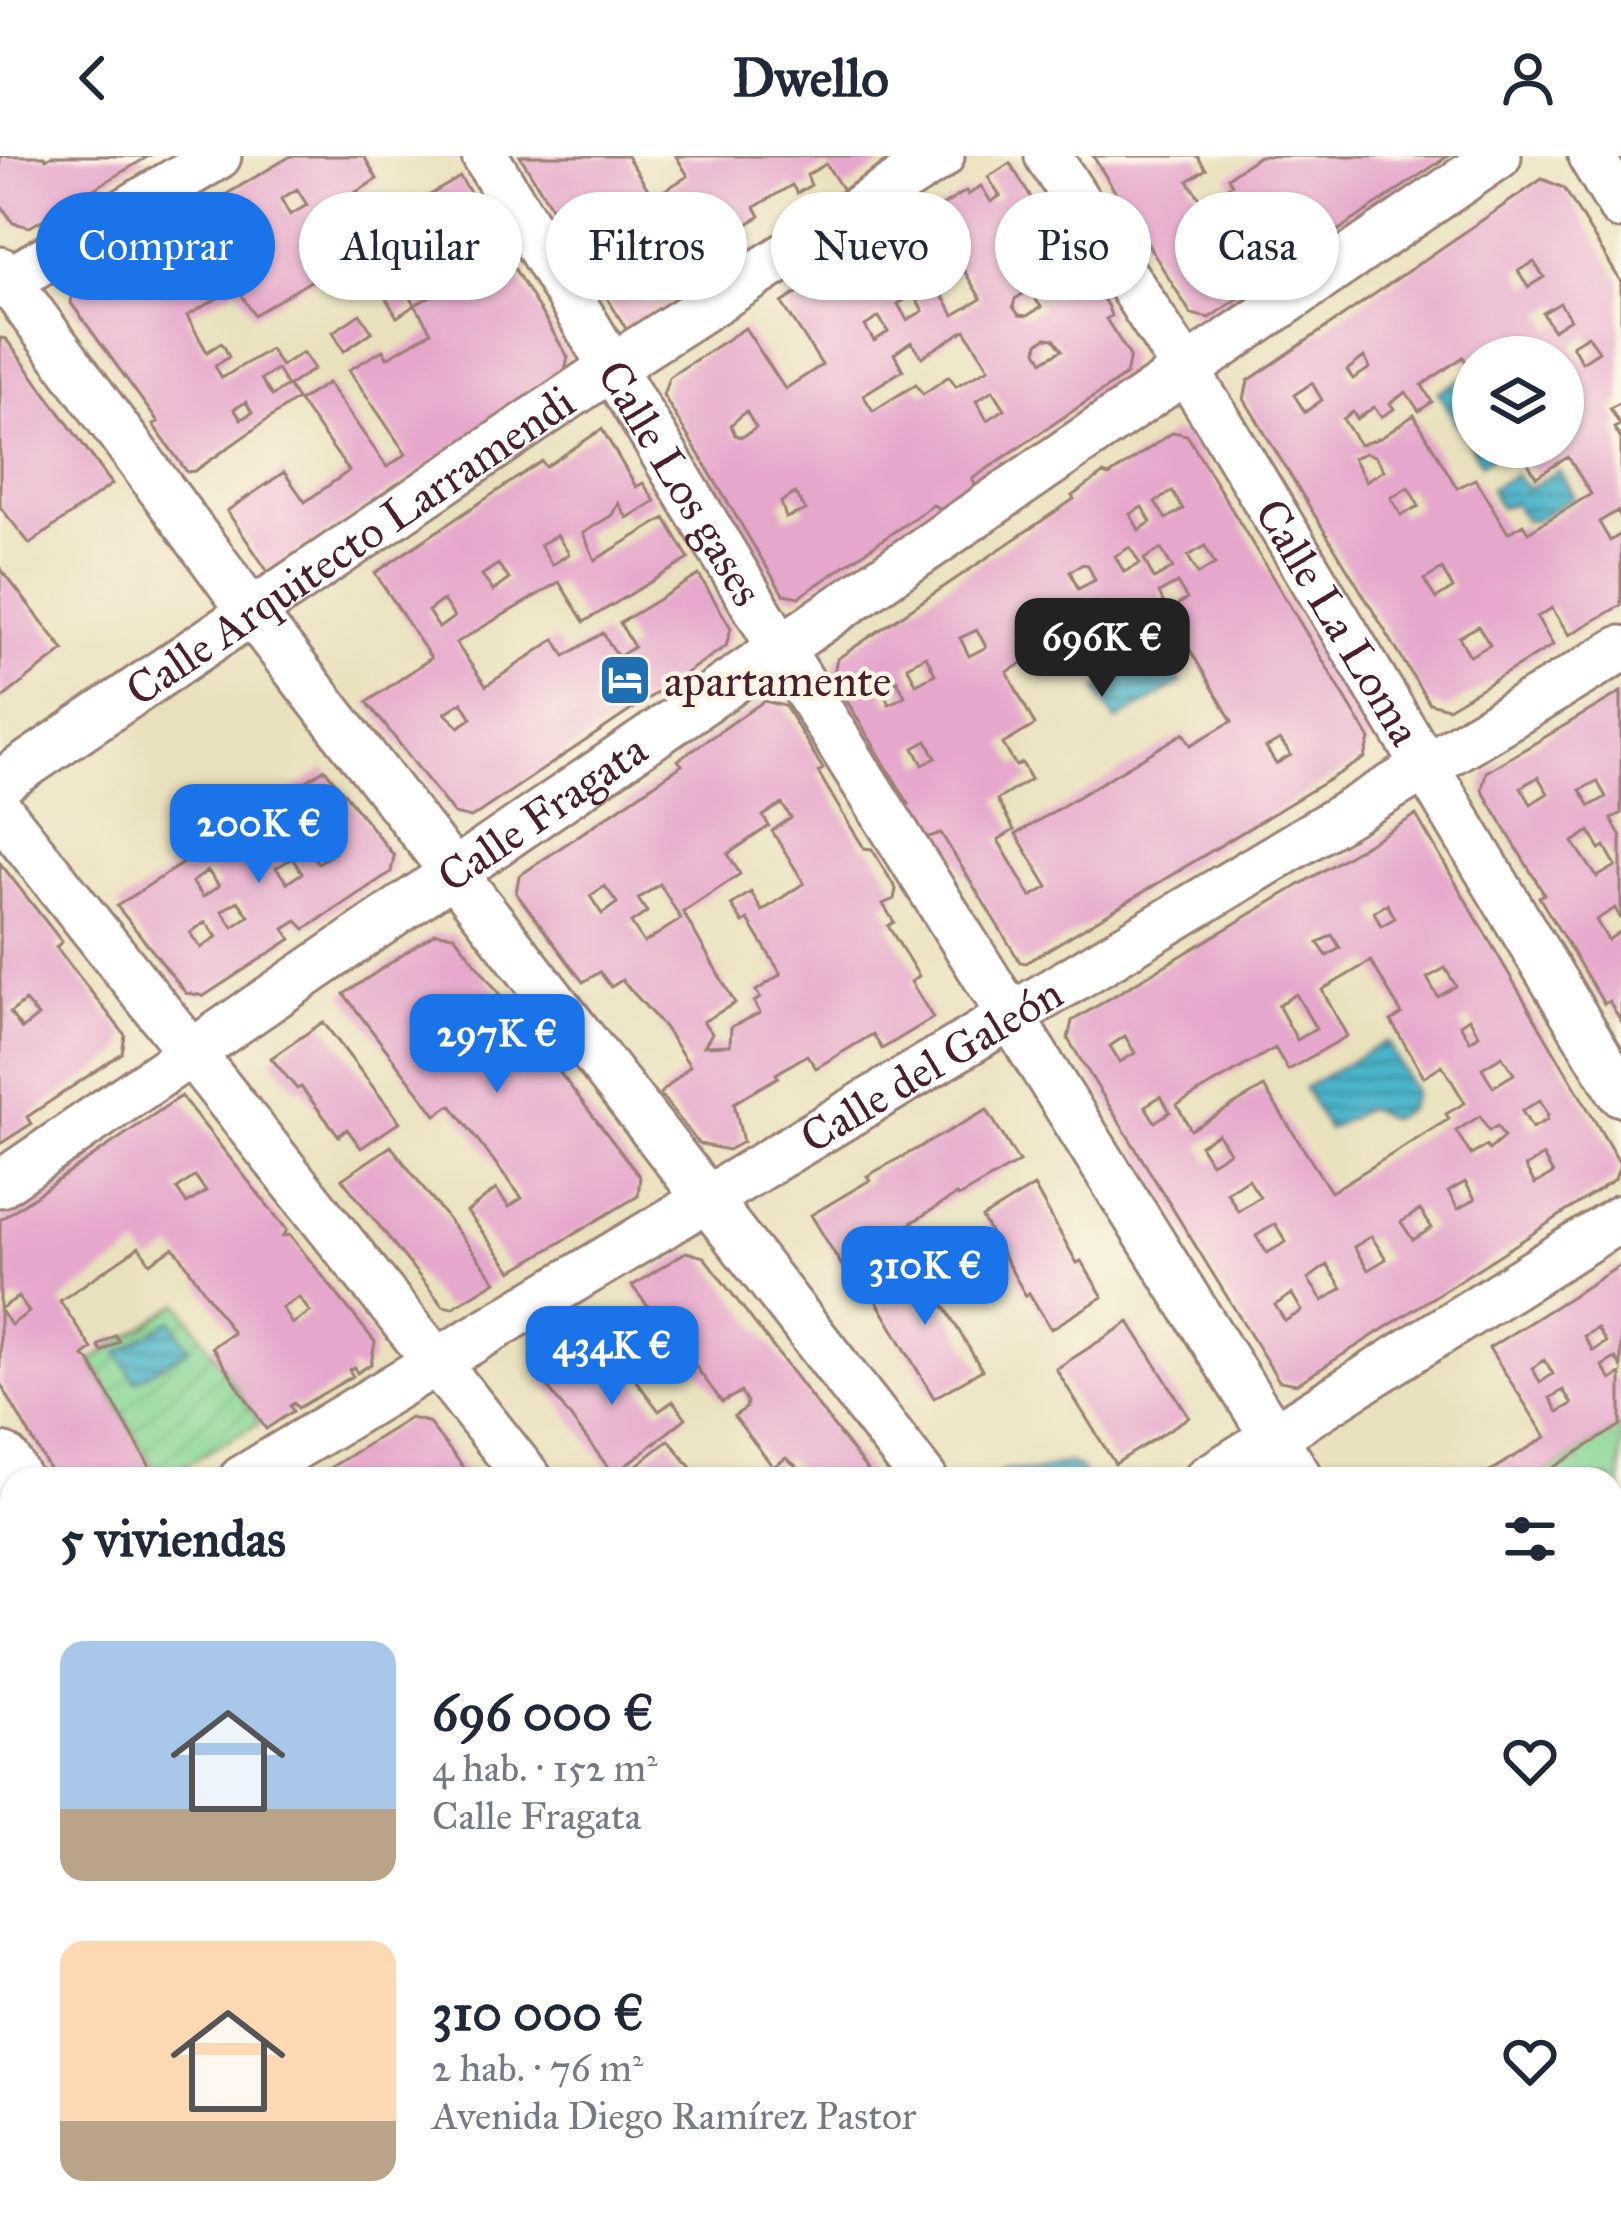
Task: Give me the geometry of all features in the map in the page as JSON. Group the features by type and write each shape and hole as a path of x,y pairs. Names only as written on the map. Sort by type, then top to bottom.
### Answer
{"street":[{"path":"218,156 3,279 253,614 915,1467"},
{"name":"Calle Los gases","path":"485,156 781,649 1293,1467"},
{"name":"Calle Arquitecto Larramendi","path":"0,783 612,367 941,156"},
{"name":"Calle La Loma","path":"1048,156 1187,372 1621,1093"},
{"name":"Calle Fragata","path":"0,1184 1498,156"},
{"path":"1591,156 1621,206"},
{"name":"Calle del Galeón","path":"262,1467 1621,649"},
{"path":"0,811 521,1467"},
{"path":"1226,1467 1621,1218"}],"green space":[{"path":"180,1303 259,1423 182,1467 154,1467 91,1361"},
{"path":"1621,1425 1621,1467 1554,1467"}],"water":[{"path":"1452,384 1452,415 1438,392"},
{"path":"1559,470 1574,497 1535,520 1526,520 1513,503 1500,508 1490,489 1515,474 1527,489"},
{"path":"1163,651 1181,683 1116,721 1097,689"},
{"path":"1387,1041 1414,1092 1408,1109 1391,1119 1367,1108 1328,1130 1304,1088"},
{"path":"172,1320 189,1349 135,1381 118,1353"}],"building":[{"path":"0,156 149,156 89,192 36,192 36,223 30,227 13,223 0,203"},
{"path":"291,156 364,156 377,179 356,192 297,189 281,199 290,215 299,210 299,288 254,315 245,300 275,300 275,192 230,192"},
{"path":"520,156 627,156 650,192 546,192 546,198"},
{"path":"676,156 894,156 843,190 826,164 807,175 811,185 799,192 792,185 771,192 771,197 755,207 760,216 747,225 747,192 662,192 688,176"},
{"path":"1093,156 1197,156 1206,169 1188,181 1196,192 1175,192 1175,288 1151,250 1151,192 1115,192"},
{"path":"1259,156 1448,156 1339,230 1339,192 1220,192 1232,184 1228,177"},
{"path":"1010,163 1028,192 997,192 988,177"},
{"path":"460,177 470,192 435,192"},
{"path":"1542,179 1564,188 1621,282 1621,402 1610,408 1620,425 1614,428 1621,439 1621,518 1617,511 1599,522 1610,541 1621,534 1621,605 1569,635 1552,608 1537,617 1553,645 1448,708 1429,703 1244,399 1248,381","holes":["1534,262 1544,277 1528,287 1518,271","1560,303 1570,319 1553,330 1543,313","1364,357 1370,368 1353,379 1347,370","1312,383 1322,400 1305,412 1294,395","1365,453 1375,456 1384,470 1366,481 1353,458","1408,487 1419,506 1401,515 1391,498","1442,569 1453,588 1436,599 1424,580","1478,626 1490,645 1470,656 1459,637"]},
{"path":"981,186 991,202 995,199 995,300 1015,300 1019,315 1027,316 1041,307 1036,300 1104,300 1111,316 1106,319 1130,356 1126,375 972,479 976,486 941,509 933,505 799,597 783,594 663,395 669,377 745,328 785,389 822,365 782,303 787,300 905,300 898,304 907,320 923,311 916,300 945,300 954,315 981,299 971,282 971,193","holes":["879,317 888,332 874,341 865,326","965,330 989,368 956,386 949,376 923,394 916,384 873,411 863,395 903,370 894,354 911,342 922,357","1054,339 1062,350 1043,361 1038,343","993,390 1005,409 987,420 976,401","746,411 756,428 742,437 735,435 731,425","795,493 806,510 786,518 781,502"]},
{"path":"522,281 568,357 564,376 268,572 227,511 284,472 305,502 349,471 299,401 328,383 387,467 406,454 349,370 383,350 387,358 431,332 415,305 424,300 522,300"},
{"path":"215,300 187,316 207,352 221,343 224,346 229,357 215,366 222,378 270,349 281,366 303,352 314,369 288,386 297,399 187,472 153,425 158,422 71,303","holes":["277,369 287,386 272,396 261,379","246,402 252,413 241,419 234,409"]},
{"path":"387,300 412,300 415,305 397,317"},
{"path":"608,300 677,300 628,332"},
{"path":"1182,300 1236,300 1209,318 1191,314"},
{"path":"360,314 372,332 344,351 333,332"},
{"path":"0,338 6,339 112,484 30,544 0,507"},
{"path":"602,429 636,487 643,483 655,501 627,518 618,503 612,515 583,533 595,560 665,518 689,559 584,622 559,582 456,643 486,686 555,639 565,656 603,633 618,657 634,647 620,623 699,575 731,628 726,646 471,818 454,814 367,702 431,658 375,573 542,461 546,467","holes":["557,535 569,554 552,565 540,545","498,564 509,579 493,591 482,575","443,600 454,617 439,628 428,611","462,702 472,718 459,727 445,713"]},
{"path":"1173,432 1187,435 1370,739 1365,758 1026,963 1020,962 941,833 923,839 904,807 909,804 833,678 837,659 1074,499 1103,474 1109,476","holes":["1172,491 1183,509 1166,519 1155,502","1142,507 1151,522 1139,530 1130,514","1205,546 1215,564 1198,574 1188,556","1130,547 1140,564 1124,572 1115,556","1161,549 1173,568 1154,579 1144,559","1088,565 1095,580 1078,589 1070,571","1177,583 1187,599 1167,611 1159,593","1111,613 1122,634 1141,625 1150,642 1176,626 1232,721 1191,745 1184,733 1016,834 1048,887 1031,897 998,840 1014,830 997,800 1031,779 1003,744 1035,725 1007,672 1060,641 1070,659 1087,651 1076,630","977,630 986,647 969,656 960,638","926,656 935,674 916,684 907,666","897,680 905,696 889,704 883,692","1280,740 1291,755 1276,764 1266,748","927,741 936,758 923,765 914,748"]},
{"path":"0,568 64,650 0,700"},
{"path":"1621,692 1621,813 1611,819 1621,837 1621,919 1615,908 1596,920 1608,940 1621,931 1621,1021 1609,1001 1604,1004 1539,897 1544,894 1482,790 1486,772","holes":["1538,777 1548,793 1531,804 1521,787","1597,781 1606,797 1590,806 1580,790","1590,831 1616,866 1597,877 1573,842"]},
{"path":"764,701 785,706 823,769 818,772 841,811 896,889 894,899 883,904 894,922 888,926 919,976 911,982 933,1018 882,1049 873,1034 816,1068 807,1055 776,1074 778,1077 734,1103 743,1142 728,1150 699,1144 660,1094 690,1066 664,1027 622,980 611,987 600,972 583,982 516,893 519,876 678,768 682,765 678,760","holes":["782,804 791,818 772,831 804,883 762,911 751,892 731,905 743,923 748,920 781,974 756,991 760,998 754,1002 760,1013 731,1027 730,1045 704,1046 712,1033 703,1022 735,1003 683,912 740,874 728,854 769,826 763,816","660,884 681,919 644,943 631,923 647,912 638,899","605,886 617,903 602,914 590,896"]},
{"path":"325,769 394,856 391,872 305,929 297,921 284,929 291,939 204,996 186,993 117,906 215,842 226,856 242,846 230,831","holes":["279,825 290,840 274,851 263,835","323,837 334,853 318,863 308,848","292,858 302,873 287,883 276,868","208,871 219,886 203,897 192,882","238,901 249,916 233,927 222,911","205,922 217,937 201,948 190,933"]},
{"path":"1416,815 1620,1164 1615,1179 1297,1384 1279,1381 1068,1039 1072,1021","holes":["1387,904 1395,918 1381,926 1374,912","1332,935 1340,948 1327,956 1318,943","1371,961 1402,1014 1391,1021 1424,1077 1442,1065 1465,1103 1446,1114 1449,1119 1331,1192 1264,1087 1191,1130 1177,1105 1275,1048 1288,1070 1347,1036 1322,990","1445,968 1456,986 1438,997 1427,978","1296,994 1316,1029 1297,1040 1278,1005","1469,1018 1479,1035 1470,1041 1460,1024","1125,1036 1135,1053 1120,1062 1110,1046","1502,1056 1514,1074 1493,1087 1482,1068","1161,1096 1170,1112 1155,1122 1145,1106","1540,1100 1547,1120 1532,1128 1522,1111","1480,1116 1489,1131 1497,1126 1504,1137 1489,1150 1486,1146 1471,1155 1456,1131","1218,1134 1229,1152 1211,1163 1200,1145","1543,1156 1553,1174 1535,1184 1525,1167","1248,1179 1260,1197 1238,1211 1227,1192","1465,1182 1475,1199 1458,1209 1448,1192","1420,1210 1432,1228 1413,1240 1401,1222","1275,1224 1286,1242 1267,1253 1256,1236","1371,1236 1386,1259 1368,1270 1354,1247","1327,1265 1342,1288 1323,1301 1308,1279","1292,1294 1302,1311 1285,1321 1275,1305"]},
{"path":"0,863 62,942 56,947 125,1035 122,1053 27,1117 31,1124 0,1144","holes":["25,1001 38,1016 22,1029 10,1013"]},
{"path":"435,933 454,935 640,1177 638,1196 512,1271 467,1212 496,1189 509,1207 522,1198 451,1105 436,1115 344,994"},
{"path":"323,1022 400,1122 361,1148 347,1129 339,1136 271,1058"},
{"path":"181,1096 287,1230 283,1236 290,1235 375,1342 371,1364 357,1373 354,1367 349,1370 353,1376 298,1408 294,1403 293,1411 266,1429 212,1347 233,1333 179,1254 173,1248 150,1263 139,1247 60,1301 92,1349 83,1356 150,1467 48,1467 0,1383 0,1220","holes":["195,1176 206,1191 187,1204 177,1189","18,1297 29,1312 11,1325 0,1309","299,1297 310,1312 292,1324 282,1308"]},
{"path":"987,1110 1019,1162 842,1266 811,1215 870,1180 867,1176"},
{"path":"391,1146 496,1281 452,1308 443,1306 342,1179"},
{"path":"1034,1186 1077,1263 1081,1261 1103,1297 1051,1329 1029,1293 1026,1296 982,1218"},
{"path":"686,1252 704,1257 865,1467 797,1467 786,1458 773,1467 734,1416 746,1408 741,1392 722,1402 682,1348 695,1335 685,1323 670,1334 632,1286"},
{"path":"916,1258 982,1370 934,1398 868,1287"},
{"path":"1621,1265 1621,1367 1615,1358 1602,1366 1611,1380 1621,1374 1621,1425 1554,1467 1497,1467 1546,1437 1489,1348","holes":["1597,1328 1606,1342 1593,1351 1584,1336","1545,1360 1553,1374 1540,1382 1532,1368","1563,1390 1572,1404 1558,1412 1550,1398"]},
{"path":"1129,1322 1189,1417 1115,1464 1056,1369"},
{"path":"115,1335 119,1341 102,1352 98,1346"},
{"path":"605,1340 659,1411 673,1401 686,1418 624,1467 608,1467 546,1385"},
{"path":"410,1418 428,1422 464,1467 331,1467"},
{"path":"669,1440 690,1467 634,1467"}],"place":[{"name":"apartamente","path":"625,680"}]}
